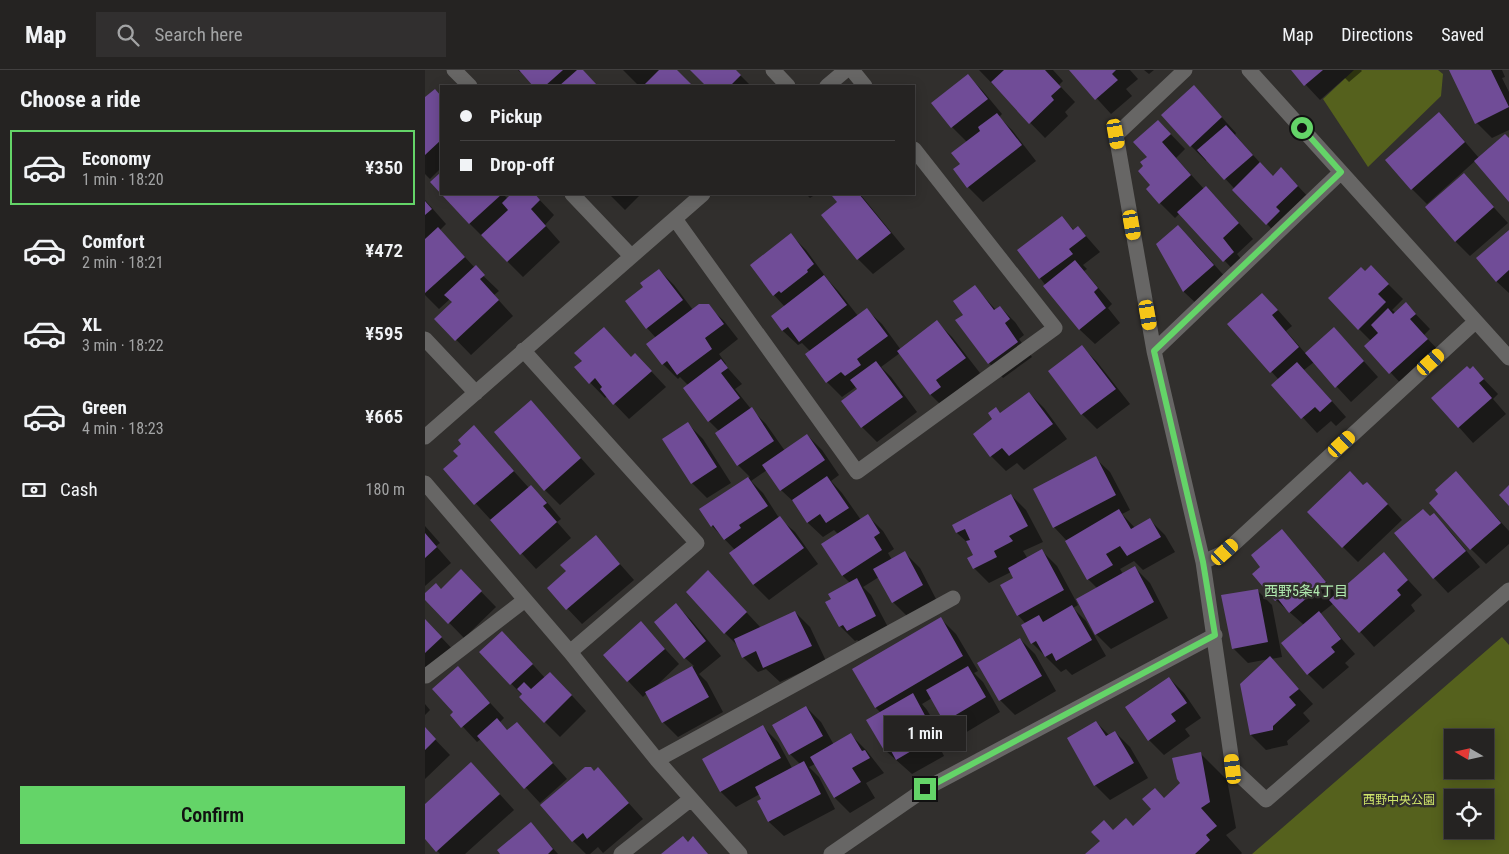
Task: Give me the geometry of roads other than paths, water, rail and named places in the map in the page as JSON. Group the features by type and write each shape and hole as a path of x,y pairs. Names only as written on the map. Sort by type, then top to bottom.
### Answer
{"street":[{"path":"454,70 469,85"},
{"path":"773,70 787,85"},
{"path":"828,85 846,70"},
{"path":"852,70 864,85"},
{"path":"1185,70 1116,134 1154,351 1203,562 1233,769 1265,800 1509,590"},
{"path":"1249,70 1509,358"},
{"path":"675,219 857,472 1055,328 915,149"},
{"path":"1154,351 1341,172"},
{"path":"573,195 631,256"},
{"path":"425,437 702,195"},
{"path":"1203,562 1225,552 1475,322"},
{"path":"425,339 476,393"},
{"path":"523,350 697,543 570,652"},
{"path":"425,483 570,652 657,760 740,854"},
{"path":"657,760 953,598"},
{"path":"426,676 525,600"},
{"path":"831,854 925,789 1215,635"},
{"path":"621,854 691,799"}],"district":[{"name":"西野5条4丁目","path":"1306,591"}],"park label":[{"name":"西野中央公園","path":"1399,800"}]}
